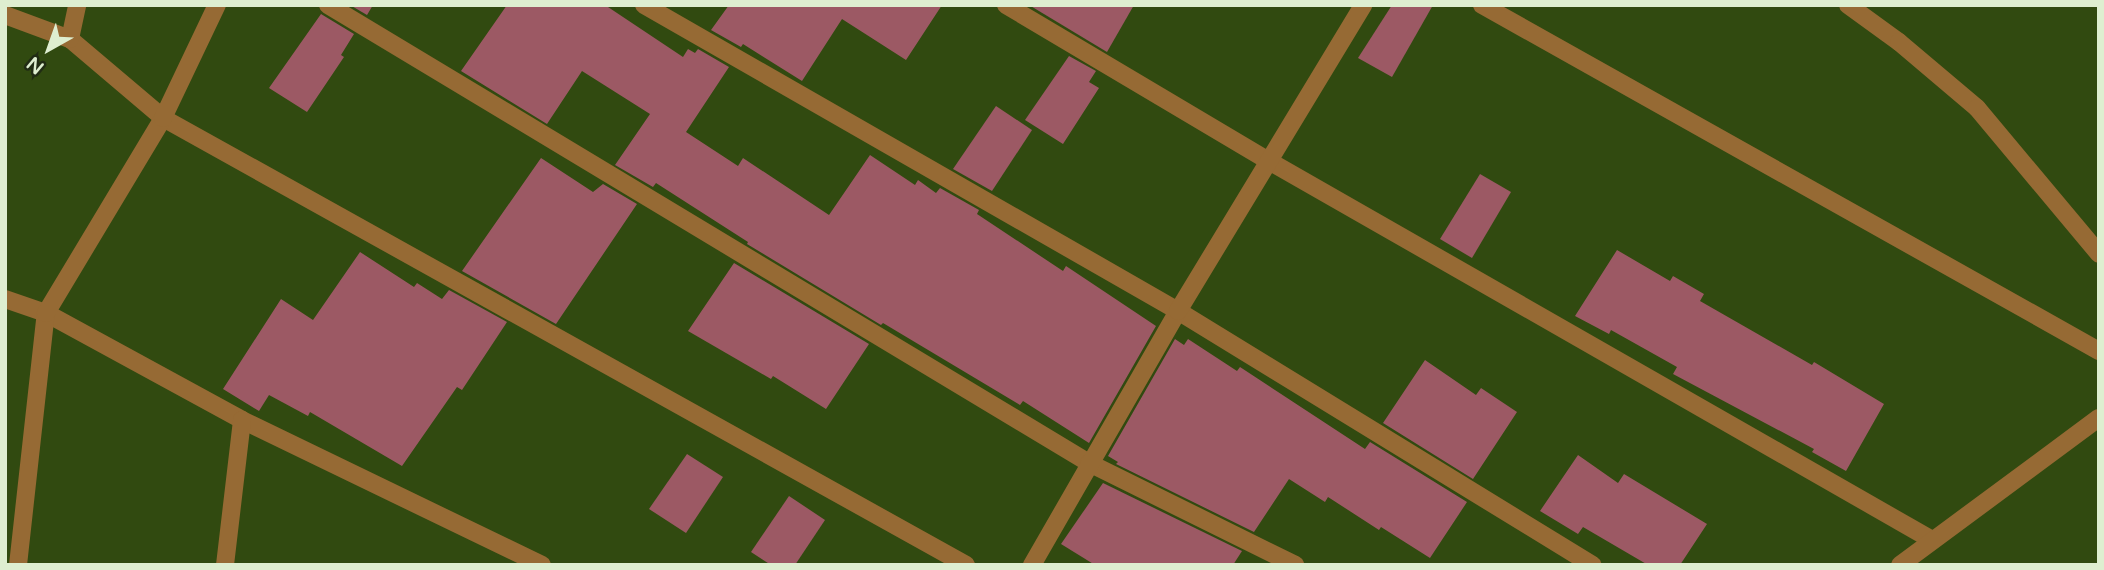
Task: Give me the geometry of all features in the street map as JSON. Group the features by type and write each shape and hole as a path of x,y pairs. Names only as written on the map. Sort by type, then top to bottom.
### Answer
{"street":[{"path":"70,39 76,5"},
{"path":"18,565 47,313 163,118 217,5"},
{"path":"328,5 1089,463 1295,565"},
{"path":"644,5 1178,311 1592,565"},
{"path":"1006,5 1269,161 1932,540"},
{"path":"1032,565 1178,311 1363,5"},
{"path":"1482,5 2099,351"},
{"path":"1848,5 1899,42 1977,108 2099,254"},
{"path":"5,15 70,39 163,118 966,565"},
{"path":"5,299 47,313 242,420 542,565"},
{"path":"1900,565 2099,418"},
{"path":"225,565 242,420"}],"building":[{"path":"350,5 373,5 367,15"},
{"path":"507,5 605,5 683,57 688,49 695,53 698,49 729,67 686,132 738,166 743,158 829,215 870,155 915,185 918,180 936,193 940,188 979,210 977,214 1063,271 1066,266 1156,326 1089,443 1023,401 1020,405 883,323 881,325 747,244 748,242 656,183 653,187 615,165 650,114 582,71 547,124 461,71"},
{"path":"729,5 942,5 906,60 842,19 802,81 743,44 741,47 711,30"},
{"path":"1029,5 1134,5 1107,52"},
{"path":"1392,5 1433,5 1392,77 1358,58"},
{"path":"321,14 354,34 341,55 344,57 307,112 269,88"},
{"path":"1069,56 1096,71 1089,82 1099,88 1063,144 1025,120"},
{"path":"996,106 1032,130 992,191 953,169"},
{"path":"541,158 593,192 603,184 637,204 556,324 462,271"},
{"path":"1480,174 1511,192 1472,258 1440,239"},
{"path":"1617,250 1670,281 1673,276 1704,294 1700,301 1812,365 1814,362 1884,404 1846,471 1812,452 1814,449 1673,374 1677,367 1611,330 1609,334 1575,316"},
{"path":"360,252 414,287 417,283 442,299 449,290 507,322 462,390 457,387 402,466 310,412 308,416 269,395 259,411 223,389 281,299 313,320"},
{"path":"734,263 869,344 826,409 773,376 771,379 688,331"},
{"path":"1175,339 1184,345 1188,339 1237,371 1240,367 1365,449 1370,442 1467,502 1430,558 1381,527 1379,530 1328,497 1325,502 1289,479 1254,532 1116,464 1118,462 1108,456"},
{"path":"1425,360 1476,395 1481,388 1517,412 1473,479 1383,423"},
{"path":"687,454 723,477 686,533 649,509"},
{"path":"1578,455 1618,483 1624,474 1707,524 1680,565 1648,565 1583,527 1578,534 1540,511"},
{"path":"1103,483 1242,551 1233,565 1095,565 1061,544"},
{"path":"789,496 825,520 795,565 771,565 751,552"}]}
